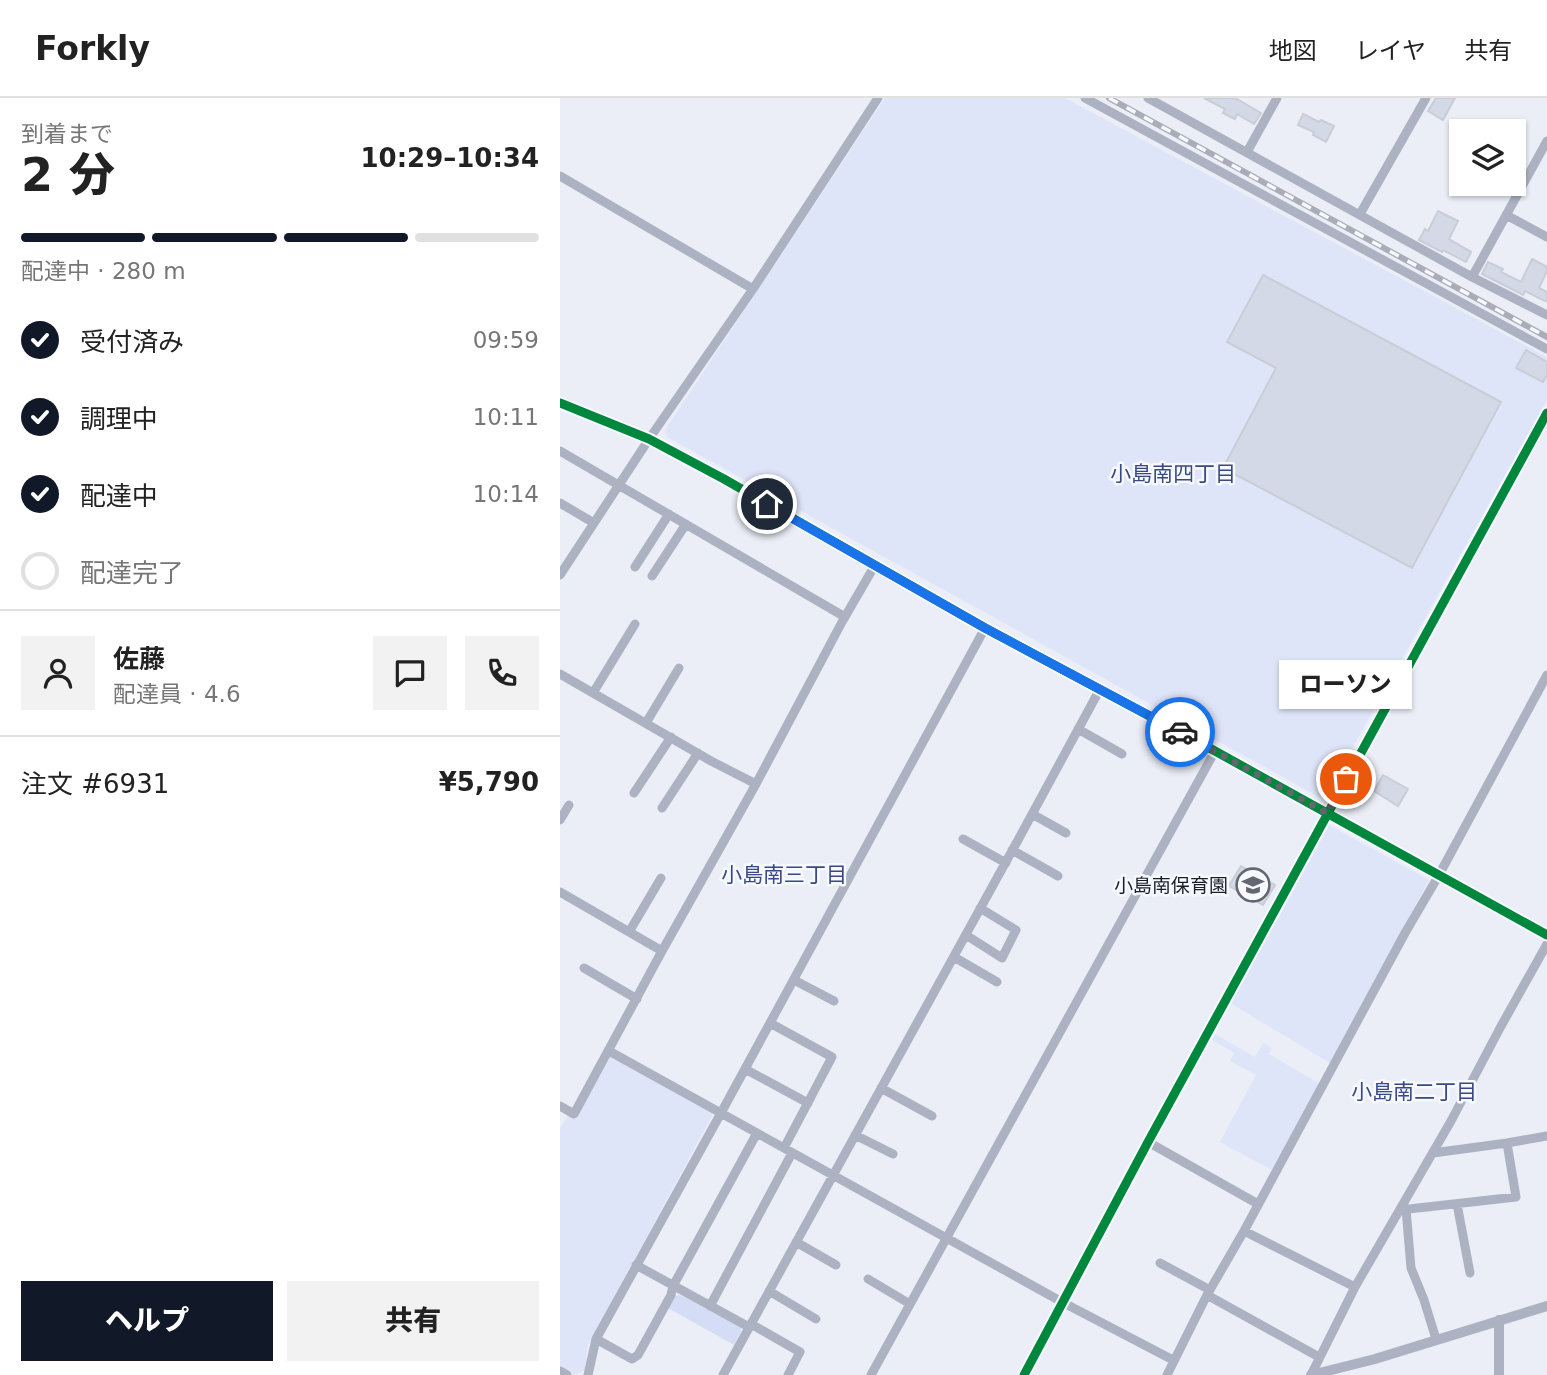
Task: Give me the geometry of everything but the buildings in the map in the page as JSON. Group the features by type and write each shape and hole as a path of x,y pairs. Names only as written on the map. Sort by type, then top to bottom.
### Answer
{"street":[{"path":"560,575 564,561 594,523 753,289 878,98"},
{"path":"1085,98 1547,349"},
{"path":"1148,98 1472,277 1547,315"},
{"path":"1247,152 1277,98"},
{"path":"1360,214 1426,98"},
{"path":"1472,277 1547,141"},
{"path":"560,176 753,289"},
{"path":"1506,215 1547,237"},
{"path":"560,403 649,439 724,479 985,628 1215,751 1547,935"},
{"path":"1024,1375 1148,1142 1547,413"},
{"path":"560,451 845,617"},
{"path":"560,503 594,523"},
{"path":"635,567 669,514"},
{"path":"652,576 686,524"},
{"path":"560,1106 575,1114 875,565"},
{"path":"593,693 635,624"},
{"path":"588,1375 596,1339 985,628"},
{"path":"646,723 679,668"},
{"path":"560,674 756,784"},
{"path":"1167,1375 1209,1293 1547,674"},
{"path":"723,1375 1100,689"},
{"path":"1078,729 1122,754"},
{"path":"634,793 671,737"},
{"path":"872,1375 1215,751"},
{"path":"662,808 698,753"},
{"path":"560,820 569,805"},
{"path":"1032,814 1066,833"},
{"path":"963,839 1006,863"},
{"path":"1012,850 1058,876"},
{"path":"629,932 661,878"},
{"path":"560,892 662,951"},
{"path":"966,935 1002,958 1016,930 981,908"},
{"path":"1311,1375 1355,1287 1403,1209 1547,944"},
{"path":"954,957 997,982"},
{"path":"584,968 637,999"},
{"path":"794,980 834,1001"},
{"path":"710,1306 832,1058 770,1023"},
{"path":"609,1051 1062,1302 1173,1360"},
{"path":"745,1069 808,1103"},
{"path":"881,1088 932,1116"},
{"path":"596,1339 632,1359 638,1355 757,1133"},
{"path":"855,1135 893,1154"},
{"path":"1433,1153 1547,1136"},
{"path":"1148,1142 1258,1204"},
{"path":"1403,1209 1516,1197 1507,1143"},
{"path":"1457,1204 1470,1273"},
{"path":"1403,1209 1410,1268 1424,1300 1436,1339"},
{"path":"1244,1231 1355,1287"},
{"path":"796,1242 836,1265"},
{"path":"1160,1264 1319,1357"},
{"path":"636,1265 800,1352 788,1375"},
{"path":"868,1279 910,1304"},
{"path":"769,1291 816,1319"},
{"path":"1311,1375 1364,1362 1547,1306"},
{"path":"1499,1321 1499,1375"},
{"path":"560,1371 567,1375"}],"shaded area":[{"path":"885,98 1065,98 1547,357 1547,400 1325,797 1319,797 667,437 665,430"},
{"path":"1329,825 1429,880 1330,1063 1230,1003"},
{"path":"1215,1034 1255,1057 1263,1043 1272,1048 1269,1054 1320,1084 1272,1170 1220,1142 1256,1075 1230,1061 1234,1053 1212,1040"},
{"path":"611,1056 712,1112 712,1116 588,1345 585,1370 575,1375 560,1367 560,1128 568,1115 576,1119"},
{"path":"680,1295 741,1327 734,1345 668,1308 674,1296"}],"railway":[{"path":"1109,98 1547,337"}],"cycle path":[{"path":"560,403 649,439 724,479 985,628 1215,751 1547,935"},
{"path":"1024,1375 1148,1142 1547,413"}],"way so far":[{"path":"1180,732 1327,813 1346,779"}],"place":[{"name":"ローソン","path":"1346,779"},
{"name":"小島南保育園","path":"1253,885"}],"district":[{"name":"小島南四丁目","path":"1173,474"},
{"name":"小島南三丁目","path":"784,875"},
{"name":"小島南二丁目","path":"1414,1092"}],"route":[{"path":"767,504 985,628 1180,732"}]}
